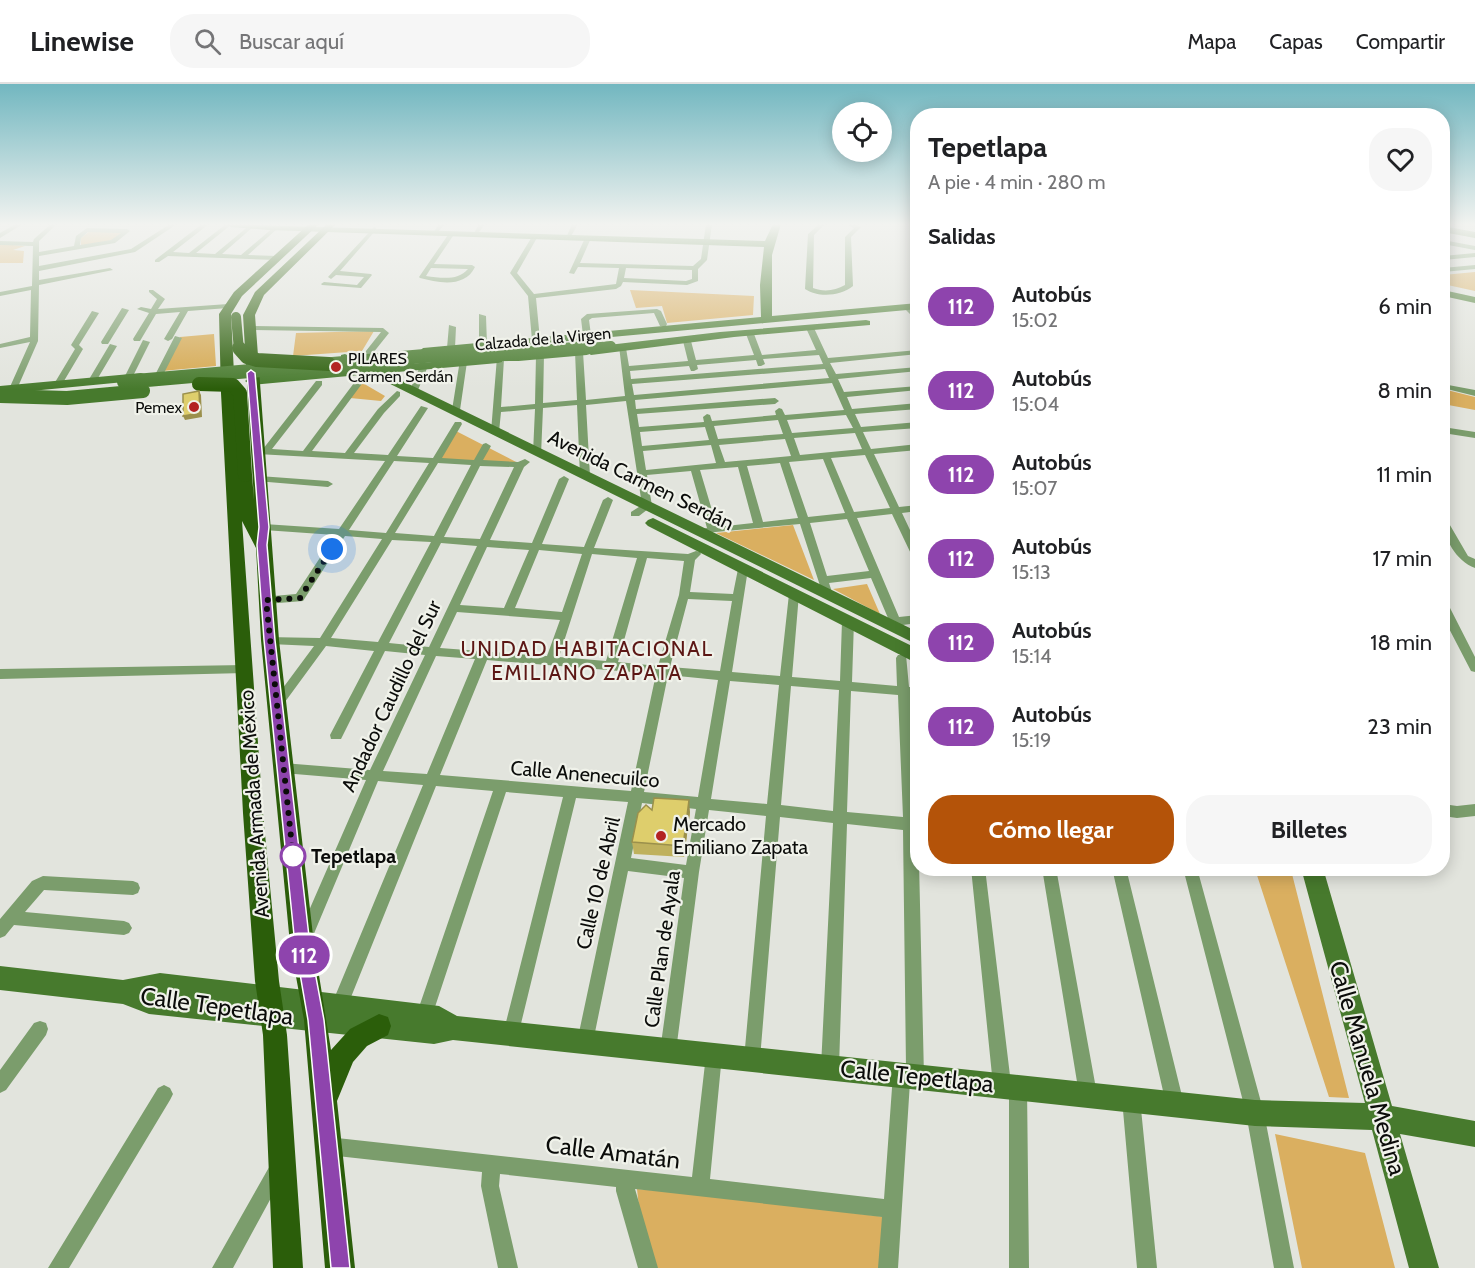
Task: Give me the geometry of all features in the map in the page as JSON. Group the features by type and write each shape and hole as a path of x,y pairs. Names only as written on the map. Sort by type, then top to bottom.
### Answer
{"main road":[{"path":"228,306 255,279"},
{"path":"263,279 245,297 236,317 239,348 244,356 261,361 323,370"},
{"name":"Avenida Armada de México","path":"274,279 259,294 250,308 251,377 261,451 259,479 266,600 302,945 314,1011 325,1105 340,1268"},
{"name":"Avenida Armada de México","path":"228,306 225,314 227,372 245,669 283,1160 288,1268"},
{"path":"199,384 233,385 240,393 247,513 255,536 263,536"},
{"path":"325,1105 334,1070 346,1048 369,1030 380,1026"}],"street":[{"path":"6,389 31,351 34,339 36,279"},
{"path":"0,294 64,279"},
{"path":"333,279 365,279"},
{"path":"518,279 532,296 536,340"},
{"path":"532,296 616,287 619,279"},
{"path":"663,279 687,283 696,279"},
{"path":"766,279 764,299 767,319"},
{"path":"809,279 809,289 814,292 843,291 849,286 849,279"},
{"path":"1450,289 1475,294"},
{"path":"126,380 161,299 151,291"},
{"path":"1450,295 1475,300"},
{"path":"141,309 154,312 228,306"},
{"path":"92,381 125,310"},
{"path":"159,375 178,338 165,339 185,310"},
{"path":"587,335 586,317 659,312 663,324"},
{"path":"58,384 79,348 75,345 95,313"},
{"name":"Calzada de la Virgen","path":"364,369 448,354 483,345 767,319 910,314"},
{"name":"Calzada de la Virgen","path":"6,389 92,381 424,366 810,328 910,315"},
{"path":"482,316 483,345"},
{"path":"448,354 452,327"},
{"path":"249,328 383,330 385,333 364,369 306,453"},
{"path":"810,328 910,541"},
{"name":"Calzada de la Virgen","path":"0,396 67,398 448,354 570,345 640,331"},
{"path":"750,334 797,459"},
{"name":"Calzada de la Virgen","path":"251,377 436,355 518,354 687,341 730,335"},
{"path":"0,346 34,339"},
{"path":"687,341 720,466"},
{"path":"616,347 625,369 642,473 641,510"},
{"path":"579,352 585,476"},
{"path":"627,382 764,371 825,360 910,353"},
{"path":"261,451 477,463 528,460 539,406 540,355"},
{"name":"Calzada de la Virgen","path":"323,370 345,358"},
{"name":"Avenida Carmen Serdán","path":"345,358 397,394 424,408 457,417 495,432 528,460 585,476 743,569 910,653"},
{"path":"625,369 759,358 825,360"},
{"path":"495,432 500,359"},
{"path":"278,703 323,642 434,461 457,417 463,362"},
{"path":"414,390 424,366"},
{"name":"Avenida Carmen Serdán","path":"364,369 414,390 528,460 564,479 608,500 641,510"},
{"path":"261,451 323,370"},
{"path":"497,410 770,386 910,370"},
{"path":"0,404 227,372"},
{"name":"Calzada de la Virgen","path":"0,396 159,375 227,372"},
{"path":"1450,388 1475,393"},
{"path":"841,395 910,389"},
{"path":"347,456 397,394"},
{"path":"632,412 775,401"},
{"path":"635,429 910,407"},
{"path":"266,600 300,598 424,408"},
{"path":"638,449 910,426"},
{"path":"1450,431 1475,435"},
{"path":"336,735 380,646 486,446"},
{"path":"642,473 910,448"},
{"path":"826,456 875,574 890,622 910,619"},
{"name":"Andador Caudillo del Sur","path":"302,945 374,776 483,543 528,460"},
{"path":"784,460 828,596"},
{"path":"742,464 759,525"},
{"path":"695,468 700,542"},
{"path":"259,479 328,484"},
{"path":"508,612 564,479"},
{"path":"552,660 588,550 608,500"},
{"path":"263,536 342,533 643,554 700,542 759,525 910,509"},
{"path":"1450,534 1464,558 1475,564"},
{"name":"Avenida Carmen Serdán","path":"700,542 890,622 910,634"},
{"name":"Calle 10 de Abril","path":"585,1042 663,669 700,542"},
{"path":"611,665 643,554"},
{"name":"Calle Plan de Ayala","path":"668,1051 692,872 743,569"},
{"path":"823,580 875,574"},
{"path":"752,1059 766,871 775,811 794,594"},
{"path":"684,595 739,598"},
{"path":"453,608 566,616"},
{"path":"1450,620 1475,668"},
{"path":"830,1067 848,621"},
{"path":"270,640 380,646 910,692"},
{"path":"339,1006 483,655"},
{"path":"902,658 902,691 910,780"},
{"path":"0,674 245,669"},
{"name":"Calle Anenecuilco","path":"283,768 637,797 910,825"},
{"path":"424,1017 501,786"},
{"path":"511,1034 571,792"},
{"path":"1450,811 1475,810"},
{"path":"622,864 692,872"},
{"path":"888,1268 908,1075 913,876"},
{"path":"979,876 1010,1086 1019,1268"},
{"path":"1050,876 1088,1094"},
{"path":"1121,876 1175,1104"},
{"path":"1192,876 1255,1113 1284,1268"},
{"name":"Calle Manuela Medina","path":"1314,876 1424,1268"},
{"path":"0,931 37,886 43,883 134,888"},
{"path":"11,918 124,927"},
{"name":"Calle Tepetlapa","path":"0,978 123,992 149,1002 271,1006 314,1011 380,1026 434,1032 453,1028 1255,1113 1382,1117 1475,1134"},
{"name":"Calle Tepetlapa","path":"314,1011 339,1006 439,1018 453,1028"},
{"path":"0,1084 40,1029"},
{"path":"700,1187 714,1055"},
{"path":"58,1268 164,1094"},
{"path":"1131,1099 1147,1268"},
{"name":"Calle Amatán","path":"328,1146 893,1209"},
{"path":"222,1268 283,1160"},
{"path":"492,1163 490,1186 508,1268"},
{"path":"627,1179 625,1191 648,1268"}],"shaded area":[{"path":"1450,279 1475,279 1475,291 1450,286"},
{"path":"630,290 754,296 753,315 667,323 662,306 636,308"},
{"path":"374,331 362,351 293,356 296,333"},
{"path":"214,334 216,366 162,371 180,337"},
{"path":"361,382 385,396 381,401 350,398"},
{"path":"1450,391 1475,397 1475,410 1450,405"},
{"path":"456,431 518,463 438,460"},
{"path":"793,525 814,580 716,533"},
{"path":"867,584 880,614 833,589"},
{"path":"1257,876 1293,876 1349,1098 1329,1097"},
{"path":"1275,1134 1365,1153 1395,1268 1302,1268"},
{"path":"637,1189 699,1194 885,1217 881,1268 654,1268 640,1217"}],"building":[{"name":"Pemex","path":"199,391 200,413 183,416 183,394"},
{"name":"Mercado Emiliano Zapata","path":"654,798 689,800 683,846 632,842 638,813 646,805 652,810"}],"bus line":[{"name":"112","path":"251,373 264,527 262,545 270,640 302,945 316,1020 340,1268"}],"place":[{"name":"PILARES Carmen Serdán","path":"336,367"},
{"name":"Pemex","path":"194,407"},
{"name":"Mercado Emiliano Zapata","path":"661,836"},
{"name":"Tepetlapa","path":"293,856"}],"district":[{"name":"UNIDAD HABITACIONAL EMILIANO ZAPATA","path":"587,660"}],"route":[{"path":"293,856 266,600 280,597 300,598 332,549"}]}
